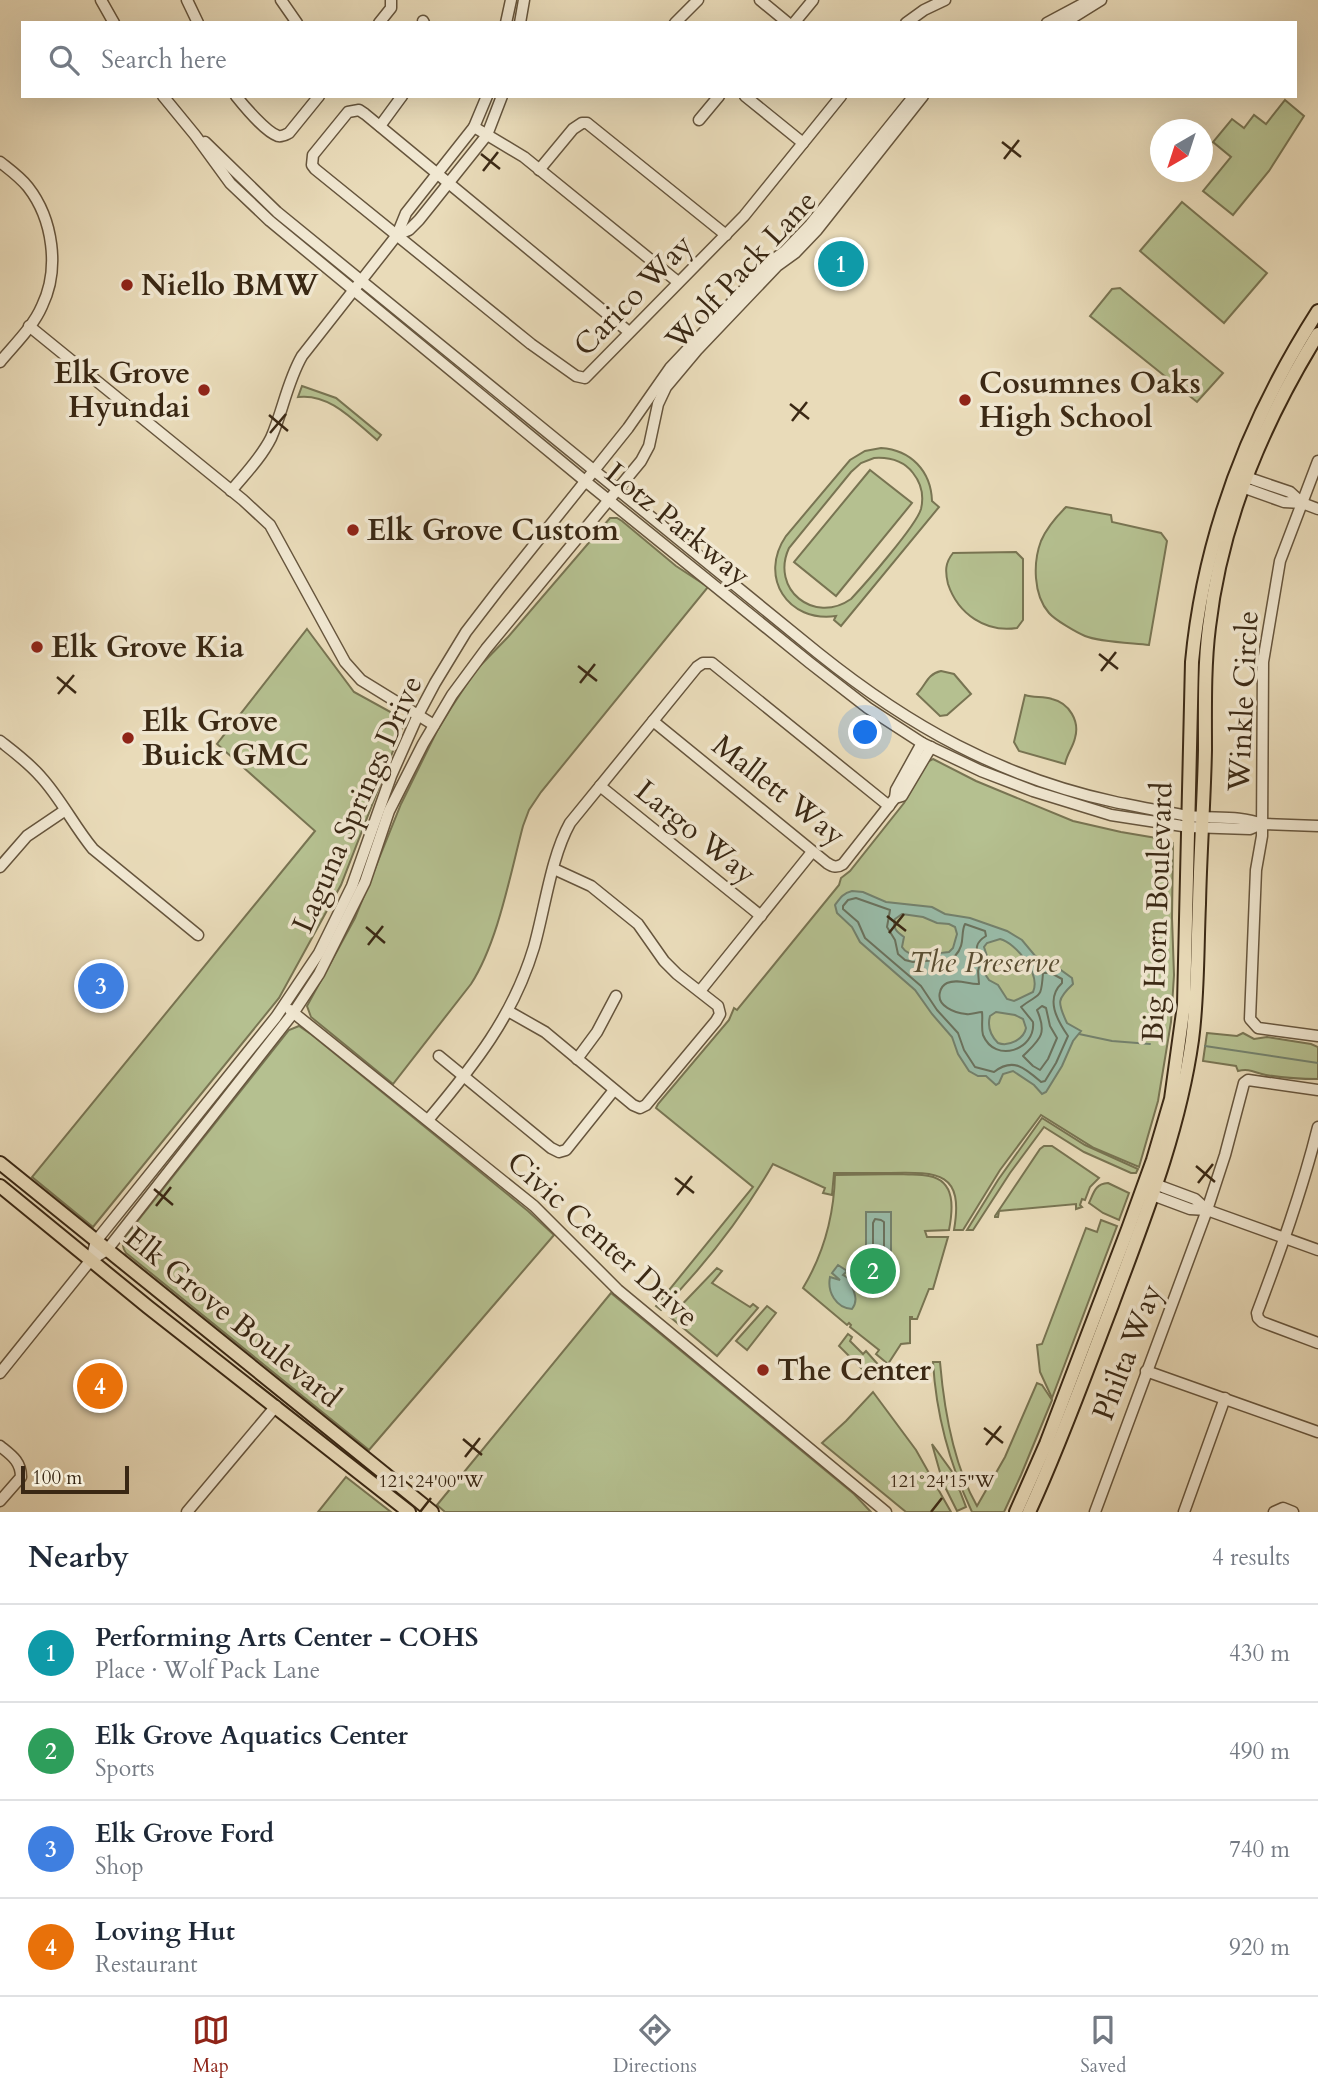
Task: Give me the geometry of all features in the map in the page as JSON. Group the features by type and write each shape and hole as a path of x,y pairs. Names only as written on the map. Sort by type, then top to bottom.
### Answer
{"main road":[{"name":"Big Horn Boulevard","path":"1016,1512 1028,1489 1178,1113 1192,1039 1196,987 1192,662 1195,624 1212,545 1227,494 1263,406 1291,353 1318,311"},
{"name":"Big Horn Boulevard","path":"1195,822 1209,625 1221,558 1244,482 1275,409 1318,334"},
{"name":"Elk Grove Boulevard","path":"0,1163 432,1512"},
{"name":"Elk Grove Boulevard","path":"0,1186 176,1329 409,1512"},
{"name":"Big Horn Boulevard","path":"1030,1512 1052,1464 1149,1188"},
{"path":"176,1329 184,1326 200,1334 253,1376 265,1377"}],"street":[{"path":"101,0 113,21"},
{"path":"187,0 197,21"},
{"path":"281,0 296,21"},
{"path":"381,21 391,8 391,0"},
{"path":"506,21 511,0"},
{"path":"520,21 524,0"},
{"path":"677,21 698,0"},
{"path":"760,0 786,21"},
{"path":"796,21 813,0"},
{"path":"909,21 945,0"},
{"path":"1051,21 1090,0"},
{"path":"1067,21 1101,0"},
{"name":"Lotz Parkway","path":"165,98 230,183 270,221 585,481 868,708 926,745 1033,792 1111,815 1195,822"},
{"path":"238,98 245,108 278,136 289,133 317,98"},
{"path":"380,125 400,98"},
{"path":"231,491 267,445 294,370 302,356 397,235 407,213 474,127 486,98"},
{"path":"397,235 419,220 487,135 501,98"},
{"path":"699,120 717,98"},
{"path":"747,98 803,143"},
{"name":"Carico Way","path":"397,235 531,344 581,379 585,379 744,216 839,98"},
{"name":"Wolf Pack Lane","path":"595,469 679,357 769,263 810,225 912,98"},
{"name":"Wolf Pack Lane","path":"618,488 647,452 658,404 666,387 691,356 777,266 795,253 817,230 921,98"},
{"path":"397,235 312,165 313,155 348,112 359,110 380,125 629,332"},
{"path":"539,170 573,129 582,122 587,123 726,234"},
{"path":"474,127 509,147 678,282"},
{"name":"Lotz Parkway","path":"195,135 277,212 876,698 935,735 1036,780 1195,822"},
{"path":"0,162 30,190 44,219 51,247 51,270 46,298 30,326 0,362"},
{"path":"30,326 270,525 345,662 361,680 434,725"},
{"name":"Winkle Circle","path":"1318,461 1276,577 1265,643 1262,824 1256,870 1250,1019 1258,1028 1318,1036"},
{"name":"Laguna Springs Drive","path":"91,1260 96,1241 251,1049 319,953 352,886 391,776 418,715 456,648 481,612 595,469"},
{"path":"1244,482 1284,502 1302,503 1318,509"},
{"name":"Laguna Springs Drive","path":"0,1373 57,1299 91,1260 107,1250 294,1012 319,974 365,882 389,811 452,695 486,649 618,488"},
{"path":"428,1120 484,1051 508,1011 533,948 560,844 570,822 696,667 703,663 712,663 892,802"},
{"name":"Mallett Way","path":"653,721 812,852 827,863 839,867 892,802 896,790 926,745"},
{"path":"0,741 36,772 50,788 80,834 105,860 198,935"},
{"name":"Largo Way","path":"600,786 761,916"},
{"path":"0,867 27,836 64,811"},
{"path":"1195,822 1250,829 1262,824 1318,826"},
{"path":"700,991 812,852"},
{"path":"508,1011 545,1032 614,1090 640,1108 646,1105 720,1014 718,1006 664,961 638,924 591,886 554,869"},
{"path":"577,1059 597,1032 616,996"},
{"name":"Civic Center Drive","path":"284,1005 534,1206 627,1298 886,1512"},
{"path":"439,1056 559,1152 566,1150 614,1090"},
{"name":"Philta Way","path":"1095,1512 1207,1210 1226,1155 1244,1083 1248,1080 1318,1090"},
{"path":"1318,1127 1286,1238 1257,1313 1262,1322 1318,1343"},
{"path":"1149,1188 1195,1199 1207,1210 1318,1250"},
{"path":"1146,1371 1318,1433"},
{"path":"1184,1512 1225,1398"},
{"path":"187,1512 276,1406"},
{"path":"0,1446 14,1457 21,1472 21,1476 0,1501"},
{"path":"1274,1512 1283,1508 1293,1512"}],"green space":[{"path":"1285,100 1304,116 1269,171 1233,215 1203,191 1231,157 1213,142 1232,119 1244,128 1254,115 1266,124"},
{"path":"1182,202 1267,273 1224,323 1140,251"},
{"path":"1120,288 1223,373 1197,402 1090,316 1112,289"},
{"path":"302,386 336,398 381,435 377,440 341,410 321,399 298,397"},
{"path":"881,448 910,458 928,480 932,501 939,507 841,626 834,620 836,616 819,616 792,605 782,594 775,567 778,551 786,536 850,460 865,451","holes":["874,458 900,462 913,473 921,490 921,509 900,541 851,599 837,606 823,608 810,605 799,599 785,577 789,548 851,472 861,463"]},
{"path":"870,470 912,503 836,596 794,562"},
{"path":"1066,507 1111,515 1112,522 1161,533 1167,541 1149,645 1085,636 1056,619 1044,606 1037,588 1038,549 1055,518"},
{"path":"610,518 622,521 676,566 708,587 529,810 496,928 480,967 471,984 393,1084 311,1017 307,1006 355,918 401,804 451,708 476,670 508,637"},
{"path":"1016,552 1023,559 1023,620 1017,628 1006,629 984,624 966,612 953,595 946,575 948,560 953,553"},
{"path":"307,629 354,692 405,720 341,885 279,998 93,1227 32,1177 315,831 217,744"},
{"path":"941,671 954,674 971,694 947,715 940,716 917,694 930,677"},
{"path":"1025,695 1058,701 1072,714 1076,732 1065,764 1019,751 1014,742"},
{"name":"The Preserve","path":"933,759 976,781 1073,821 1173,843 1174,975 1171,1022 1158,1101 1139,1167 1094,1148 1041,1115 1000,1170 963,1230 954,1230 955,1196 944,1179 934,1175 834,1173 832,1195 823,1193 825,1188 773,1164 722,1240 661,1310 656,1306 753,1187 656,1108 729,1020 734,1008 737,1010 839,885 841,878 850,871 904,803 927,762"},
{"path":"299,1026 554,1235 369,1450 126,1253 123,1247 125,1237 289,1030"},
{"path":"1207,1033 1237,1036 1243,1033 1254,1039 1267,1037 1311,1044 1318,1047 1318,1079 1286,1078 1249,1070 1238,1071 1236,1066 1203,1061"},
{"path":"1042,1118 1085,1145 1138,1169 1136,1173 1084,1152 1044,1127 973,1230 967,1230 998,1180"},
{"path":"1052,1146 1099,1178 1090,1187 1085,1200 1082,1199 1082,1207 1076,1209 1076,1204 999,1211 998,1217 995,1217 1040,1149"},
{"path":"902,1174 938,1179 948,1190 952,1205 949,1230 925,1231 927,1237 948,1237 933,1289 929,1289 917,1319 910,1317 910,1343 901,1344 888,1364 876,1354 879,1350 850,1327 849,1323 847,1325 803,1288 817,1261 826,1234 833,1205 835,1175"},
{"path":"1108,1183 1129,1193 1119,1220 1089,1203 1098,1187"},
{"path":"1101,1220 1117,1226 1052,1398 1040,1372 1037,1345 1042,1344 1086,1228 1097,1232"},
{"path":"717,1268 722,1271 712,1283 750,1307 753,1304 758,1308 717,1356 670,1317"},
{"path":"611,1293 854,1494 871,1512 445,1512 437,1505"},
{"path":"767,1306 776,1313 747,1350 736,1341"},
{"path":"848,1334 852,1337 850,1341 863,1354 866,1351 883,1370 874,1381 839,1346"},
{"path":"933,1362 940,1362 951,1436 962,1472 977,1506 1005,1457 1037,1383 1042,1385 1052,1400 1004,1512 972,1512 945,1439"},
{"path":"873,1392 916,1450 951,1512 906,1512 822,1443"},
{"path":"932,1444 953,1473 966,1507 957,1511 943,1483"},
{"path":"346,1477 391,1512 318,1512"}],"water":[{"path":"849,892 863,892 886,902 932,907 945,914 970,918 1007,931 1022,940 1041,963 1058,968 1072,978 1073,984 1061,997 1060,1005 1067,1023 1081,1031 1046,1092 1042,1094 1013,1071 1003,1074 996,1085 986,1076 978,1076 969,1071 958,1054 952,1037 915,990 860,942 852,927 837,913 835,905","holes":["902,914 955,927 957,934 953,948 949,952 923,955 906,951 902,947 904,937 894,925 895,919","1000,939 1020,953 1030,968 1035,985 1033,992 1014,1001 1007,999 998,985 989,980 985,974 988,959 984,947 987,943","996,1012 1015,1015 1023,1019 1025,1032 1011,1043 998,1043 990,1031 990,1016"]},
{"path":"866,1212 891,1212 891,1267 859,1267 859,1262 866,1262"},
{"path":"838,1265 847,1271 843,1275 850,1279 855,1298 852,1309 841,1306 831,1293 830,1277 840,1280 832,1273"}],"waterway":[{"path":"1079,1034 1112,1041 1150,1044"},
{"path":"1205,1046 1318,1063"}],"place":[{"name":"Performing Arts Center - COHS","path":"841,264"},
{"name":"Niello BMW","path":"127,285"},
{"name":"Elk Grove Hyundai","path":"204,390"},
{"name":"Cosumnes Oaks High School","path":"965,400"},
{"name":"Elk Grove Custom","path":"353,530"},
{"name":"Elk Grove Kia","path":"37,647"},
{"name":"Elk Grove Buick GMC","path":"128,738"},
{"name":"Elk Grove Ford","path":"101,986"},
{"name":"Elk Grove Aquatics Center","path":"873,1271"},
{"name":"The Center","path":"763,1370"},
{"name":"Loving Hut","path":"100,1386"}]}
